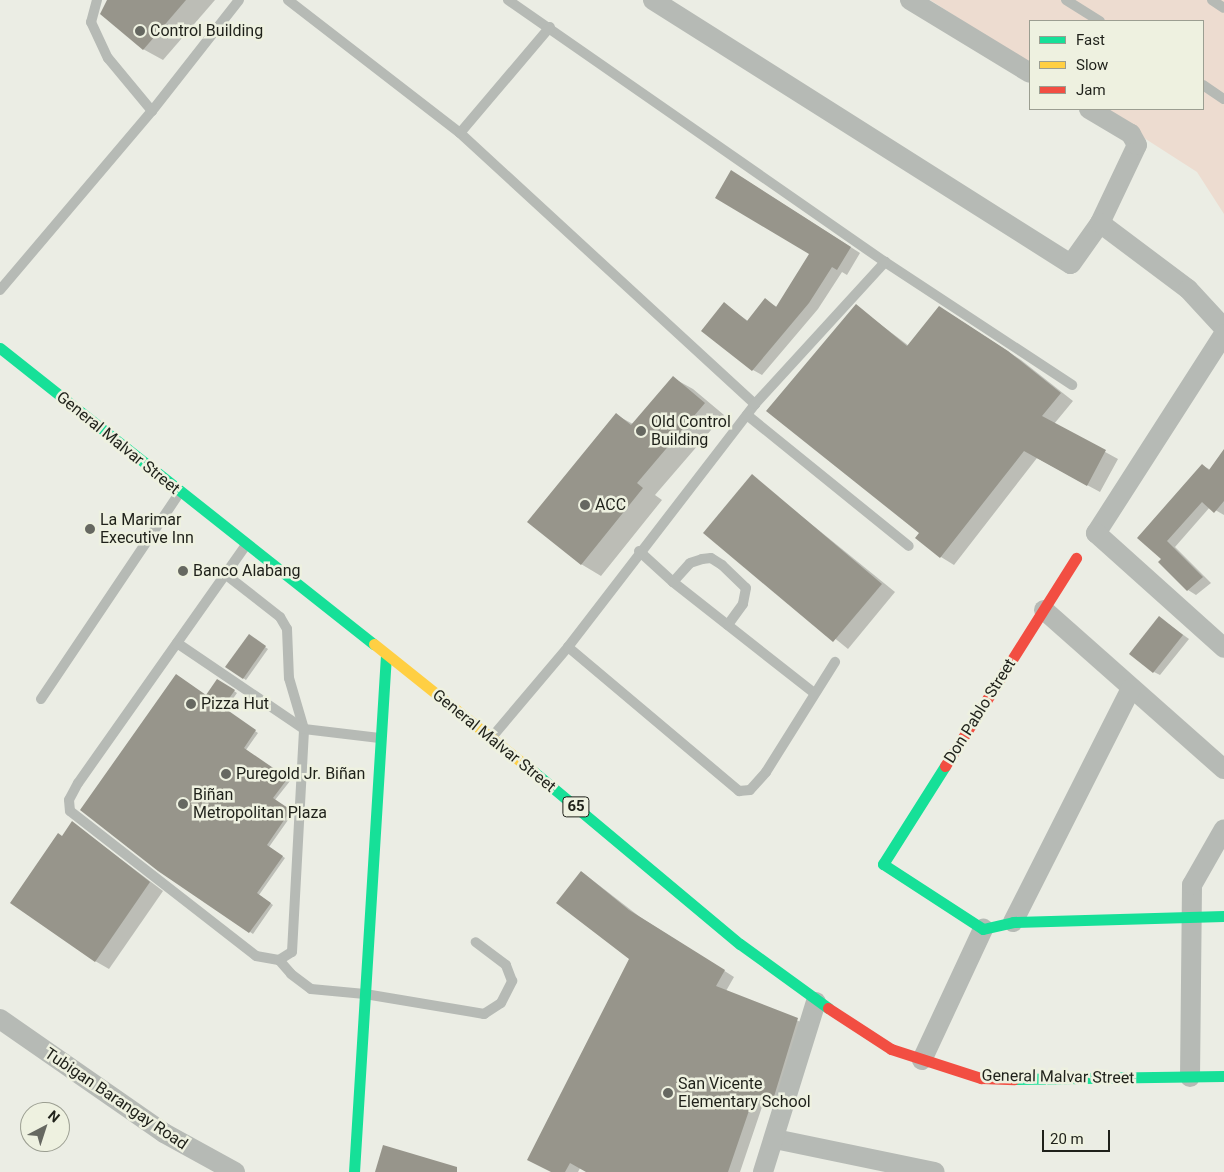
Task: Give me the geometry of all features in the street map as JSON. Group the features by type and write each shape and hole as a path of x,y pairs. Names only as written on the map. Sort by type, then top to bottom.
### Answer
{"main road":[{"name":"General Malvar Street","path":"0,348 246,545 492,737 740,944 816,1002 891,1048 922,1060 981,1078 1224,1076"},
{"name":"Don Pablo Street","path":"983,929 884,864 1076,558"},
{"path":"354,1172 383,738 386,655"},
{"path":"983,929 1013,922 1224,916"}],"street":[{"path":"653,0 1071,264 1100,223 1137,145 1130,134 1091,110"},
{"path":"910,0 1029,72"},
{"path":"1100,223 1188,289 1224,328"},
{"path":"1224,334 1096,533 1224,648"},
{"path":"1044,610 1224,769"},
{"path":"1013,922 1131,688"},
{"path":"1190,1077 1192,885 1224,829"},
{"path":"922,1060 983,929"},
{"path":"763,1172 775,1139 816,1002"},
{"name":"Tubigan Barangay Road","path":"0,1019 164,1133 235,1172"},
{"path":"775,1139 936,1172"}],"lane":[{"path":"97,0 91,22 108,58 152,111"},
{"path":"0,290 152,111 239,0"},
{"path":"288,0 460,133 755,404"},
{"path":"508,0 885,262 1072,385"},
{"path":"1066,0 1098,20"},
{"path":"1212,0 1224,8"},
{"path":"460,133 550,28"},
{"path":"1204,87 1224,99"},
{"path":"492,737 568,647 639,551 755,404 885,262"},
{"path":"747,415 910,546"},
{"path":"41,699 180,492"},
{"path":"246,545 78,783 69,800 70,811 256,956 280,960 291,974 312,989 365,994 484,1014 501,1003 512,981 506,965 476,942"},
{"path":"639,551 673,582 814,692"},
{"path":"673,582 690,563 711,558 722,565 746,588 743,604 728,625"},
{"path":"226,574 280,617 287,629 289,678 304,729 292,952 280,960"},
{"path":"177,643 304,729 383,738"},
{"path":"568,647 739,791 750,790 766,772 814,692 835,662"}],"shaded area":[{"path":"930,0 1224,0 1224,214 1197,172 1101,110 1204,110 1204,20 1029,20 1029,63"}],"building":[{"name":"Control Building","path":"107,0 186,0 143,50 100,14"},
{"path":"731,170 851,247 837,270 832,267 809,303 752,371 701,331 724,302 747,321 765,298 776,307 809,254 715,198"},
{"path":"856,304 907,346 939,306 1008,351 1061,393 1042,416 1106,450 1087,486 1024,451 940,558 915,538 919,533 766,411"},
{"path":"673,376 705,403 637,483 643,488 581,565 527,522 616,413 631,425"},
{"path":"1224,449 1224,501 1214,513 1202,502 1167,541 1203,577 1187,591 1158,562 1161,559 1137,538 1202,464 1209,470"},
{"path":"752,474 882,584 833,642 703,533"},
{"path":"1159,616 1183,635 1153,673 1129,654"},
{"path":"249,634 266,646 243,679 225,667"},
{"name":"Biñan Metropolitan Plaza","path":"176,674 206,695 217,679 235,690 223,707 256,730 244,748 288,778 273,798 291,810 267,845 283,856 257,893 271,903 249,933 158,871 80,810"},
{"path":"72,821 150,882 95,962 10,903 58,833 62,836"},
{"name":"San Vicente Elementary School","path":"581,871 629,910 725,970 716,986 798,1018 772,1103 754,1096 728,1172 586,1172 570,1163 565,1172 551,1172 527,1160 629,959 556,903"},
{"path":"383,1145 457,1167 457,1172 375,1172"}],"traffic: fast":[{"path":"0,348 374,644"},
{"path":"354,1172 386,655"},
{"path":"945,766 883,864 983,929 1013,922 1224,916"},
{"path":"534,772 740,944 828,1008"},
{"path":"1014,1079 1224,1076"}],"traffic: slow":[{"path":"374,644 534,772"}],"traffic: jam":[{"path":"945,766 1076,558"},
{"path":"828,1008 891,1049 981,1078 1014,1079"}],"place":[{"name":"Control Building","path":"140,31"},
{"name":"Old Control Building","path":"641,431"},
{"name":"ACC","path":"585,505"},
{"name":"La Marimar Executive Inn","path":"90,529"},
{"name":"Banco Alabang","path":"183,571"},
{"name":"Pizza Hut","path":"191,704"},
{"name":"Puregold Jr. Biñan","path":"226,774"},
{"name":"Biñan Metropolitan Plaza","path":"183,804"},
{"name":"San Vicente Elementary School","path":"668,1093"}]}
